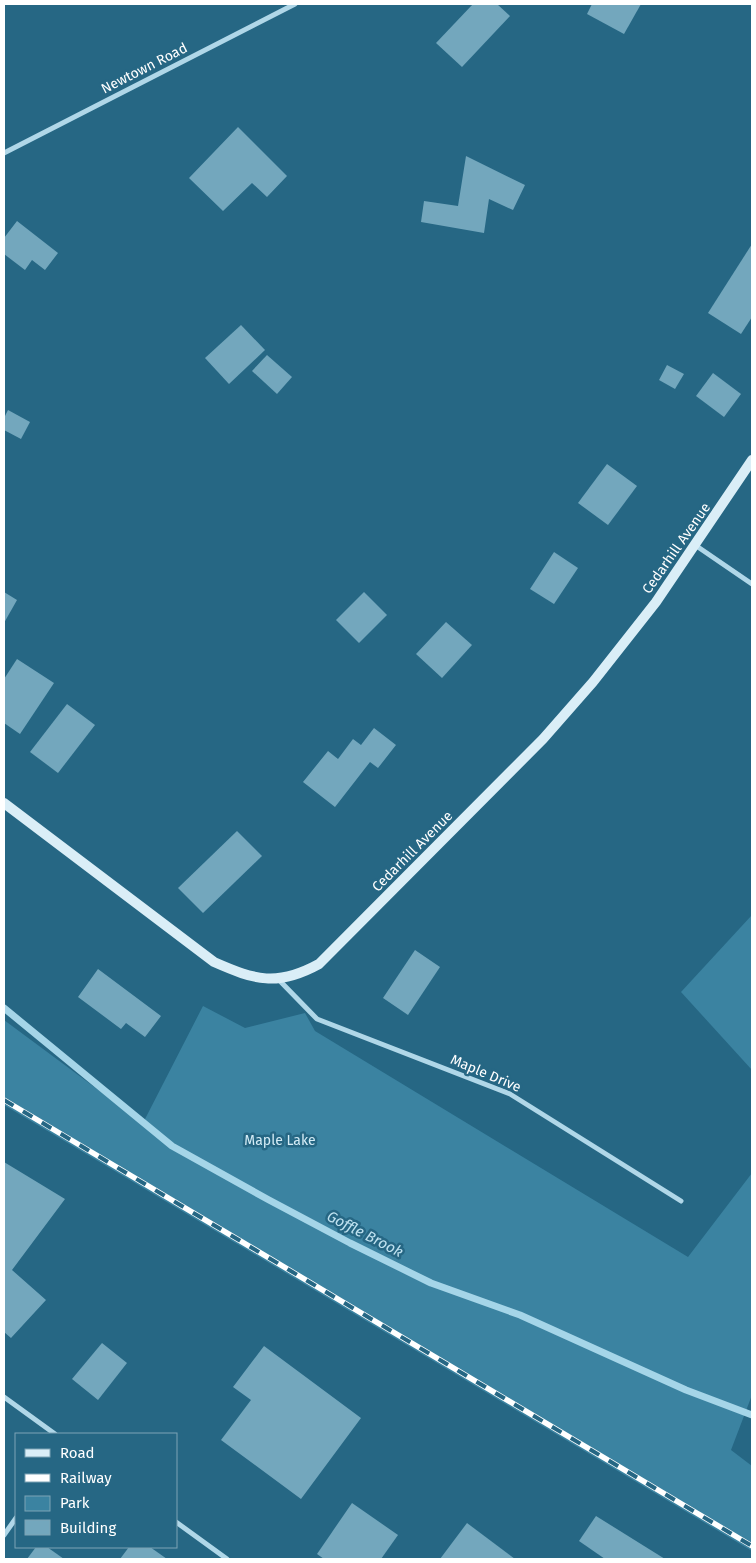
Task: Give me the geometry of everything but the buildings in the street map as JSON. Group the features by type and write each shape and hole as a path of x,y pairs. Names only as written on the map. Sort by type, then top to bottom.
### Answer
{"street":[{"name":"Newtown Road","path":"4,153 295,4"},
{"name":"Cedarhill Avenue","path":"4,803 214,962 245,976 278,980 302,973 319,964 543,739 593,682 656,602 752,460"},
{"path":"695,545 752,584"},
{"name":"Maple Drive","path":"278,980 317,1019 510,1094 681,1201"},
{"path":"4,1397 54,1433"},
{"path":"4,1535 15,1519"},
{"path":"178,1523 227,1559"}],"green space":[{"path":"752,915 752,1070 681,992"},
{"name":"Maple Lake","path":"203,1006 245,1028 305,1013 315,1031 688,1257 752,1173 752,1395 731,1450 752,1466 752,1551 4,1105 4,1020 143,1123"}],"waterway":[{"name":"Goffle Brook","path":"4,1008 172,1146 269,1200 431,1283 520,1315 686,1390 752,1415"}],"railway":[{"path":"4,1100 752,1546"}]}
